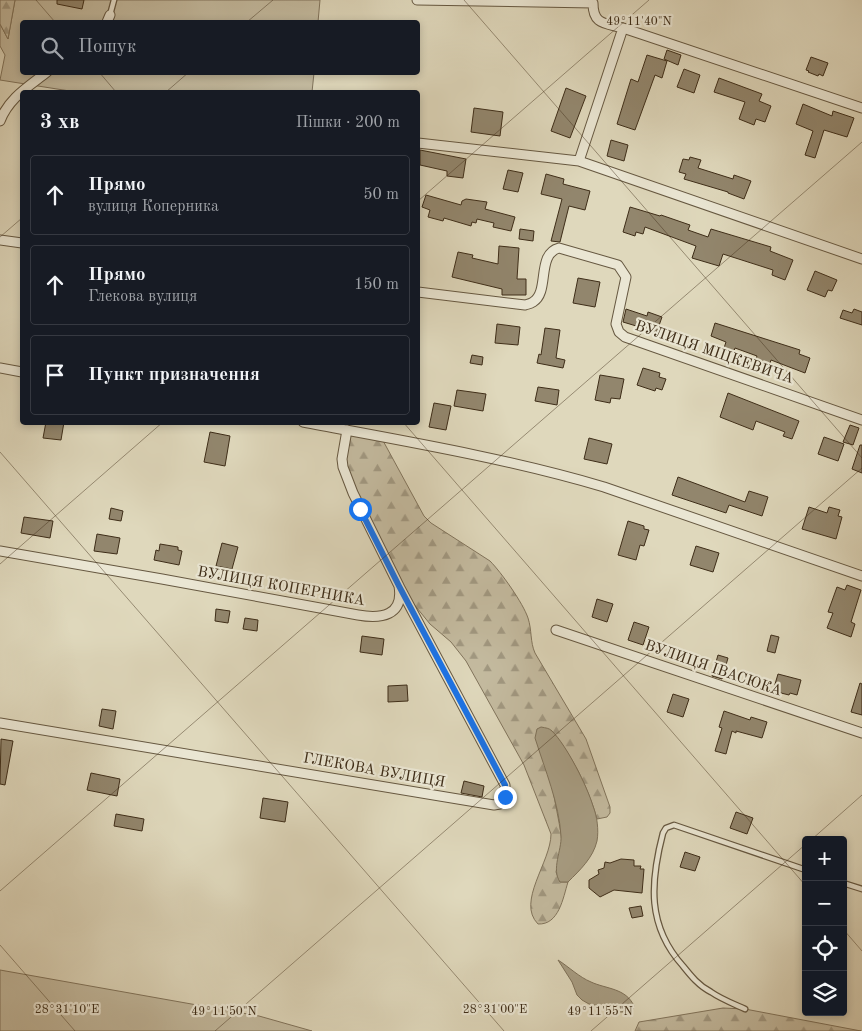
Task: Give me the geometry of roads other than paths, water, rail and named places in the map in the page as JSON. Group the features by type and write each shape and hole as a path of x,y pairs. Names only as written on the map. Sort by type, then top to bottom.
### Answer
{"street":[{"path":"417,0 593,2 593,13 597,20 862,108"},
{"path":"579,160 623,28"},
{"path":"24,90 44,75"},
{"path":"0,122 10,104 20,93"},
{"path":"420,144 579,160 862,259"},
{"path":"0,240 20,243"},
{"name":"ВУЛИЦЯ МІЦКЕВИЧА","path":"420,292 525,305 534,302 538,296 548,255 553,249 559,248 618,265 626,277 616,324 619,332 625,337 862,420"},
{"path":"0,368 20,372"},
{"path":"320,425 567,476 862,576"},
{"path":"347,430 342,458 343,467 353,493 399,586"},
{"name":"ВУЛИЦЯ КОПЕРНИКА","path":"0,551 370,617 381,616 394,609 400,598 399,586"},
{"name":"ГЛЕКОВА ВУЛИЦЯ","path":"0,723 494,805 500,804 505,797 505,785 399,586"},
{"name":"ВУЛИЦЯ ІВАСЮКА","path":"556,630 862,733"}],"lane":[{"path":"109,19 114,0"},
{"path":"745,1009 710,992 698,983 674,957 664,941 658,924 653,891 662,833 666,828 674,825 802,869"},
{"path":"847,884 862,889"}]}
